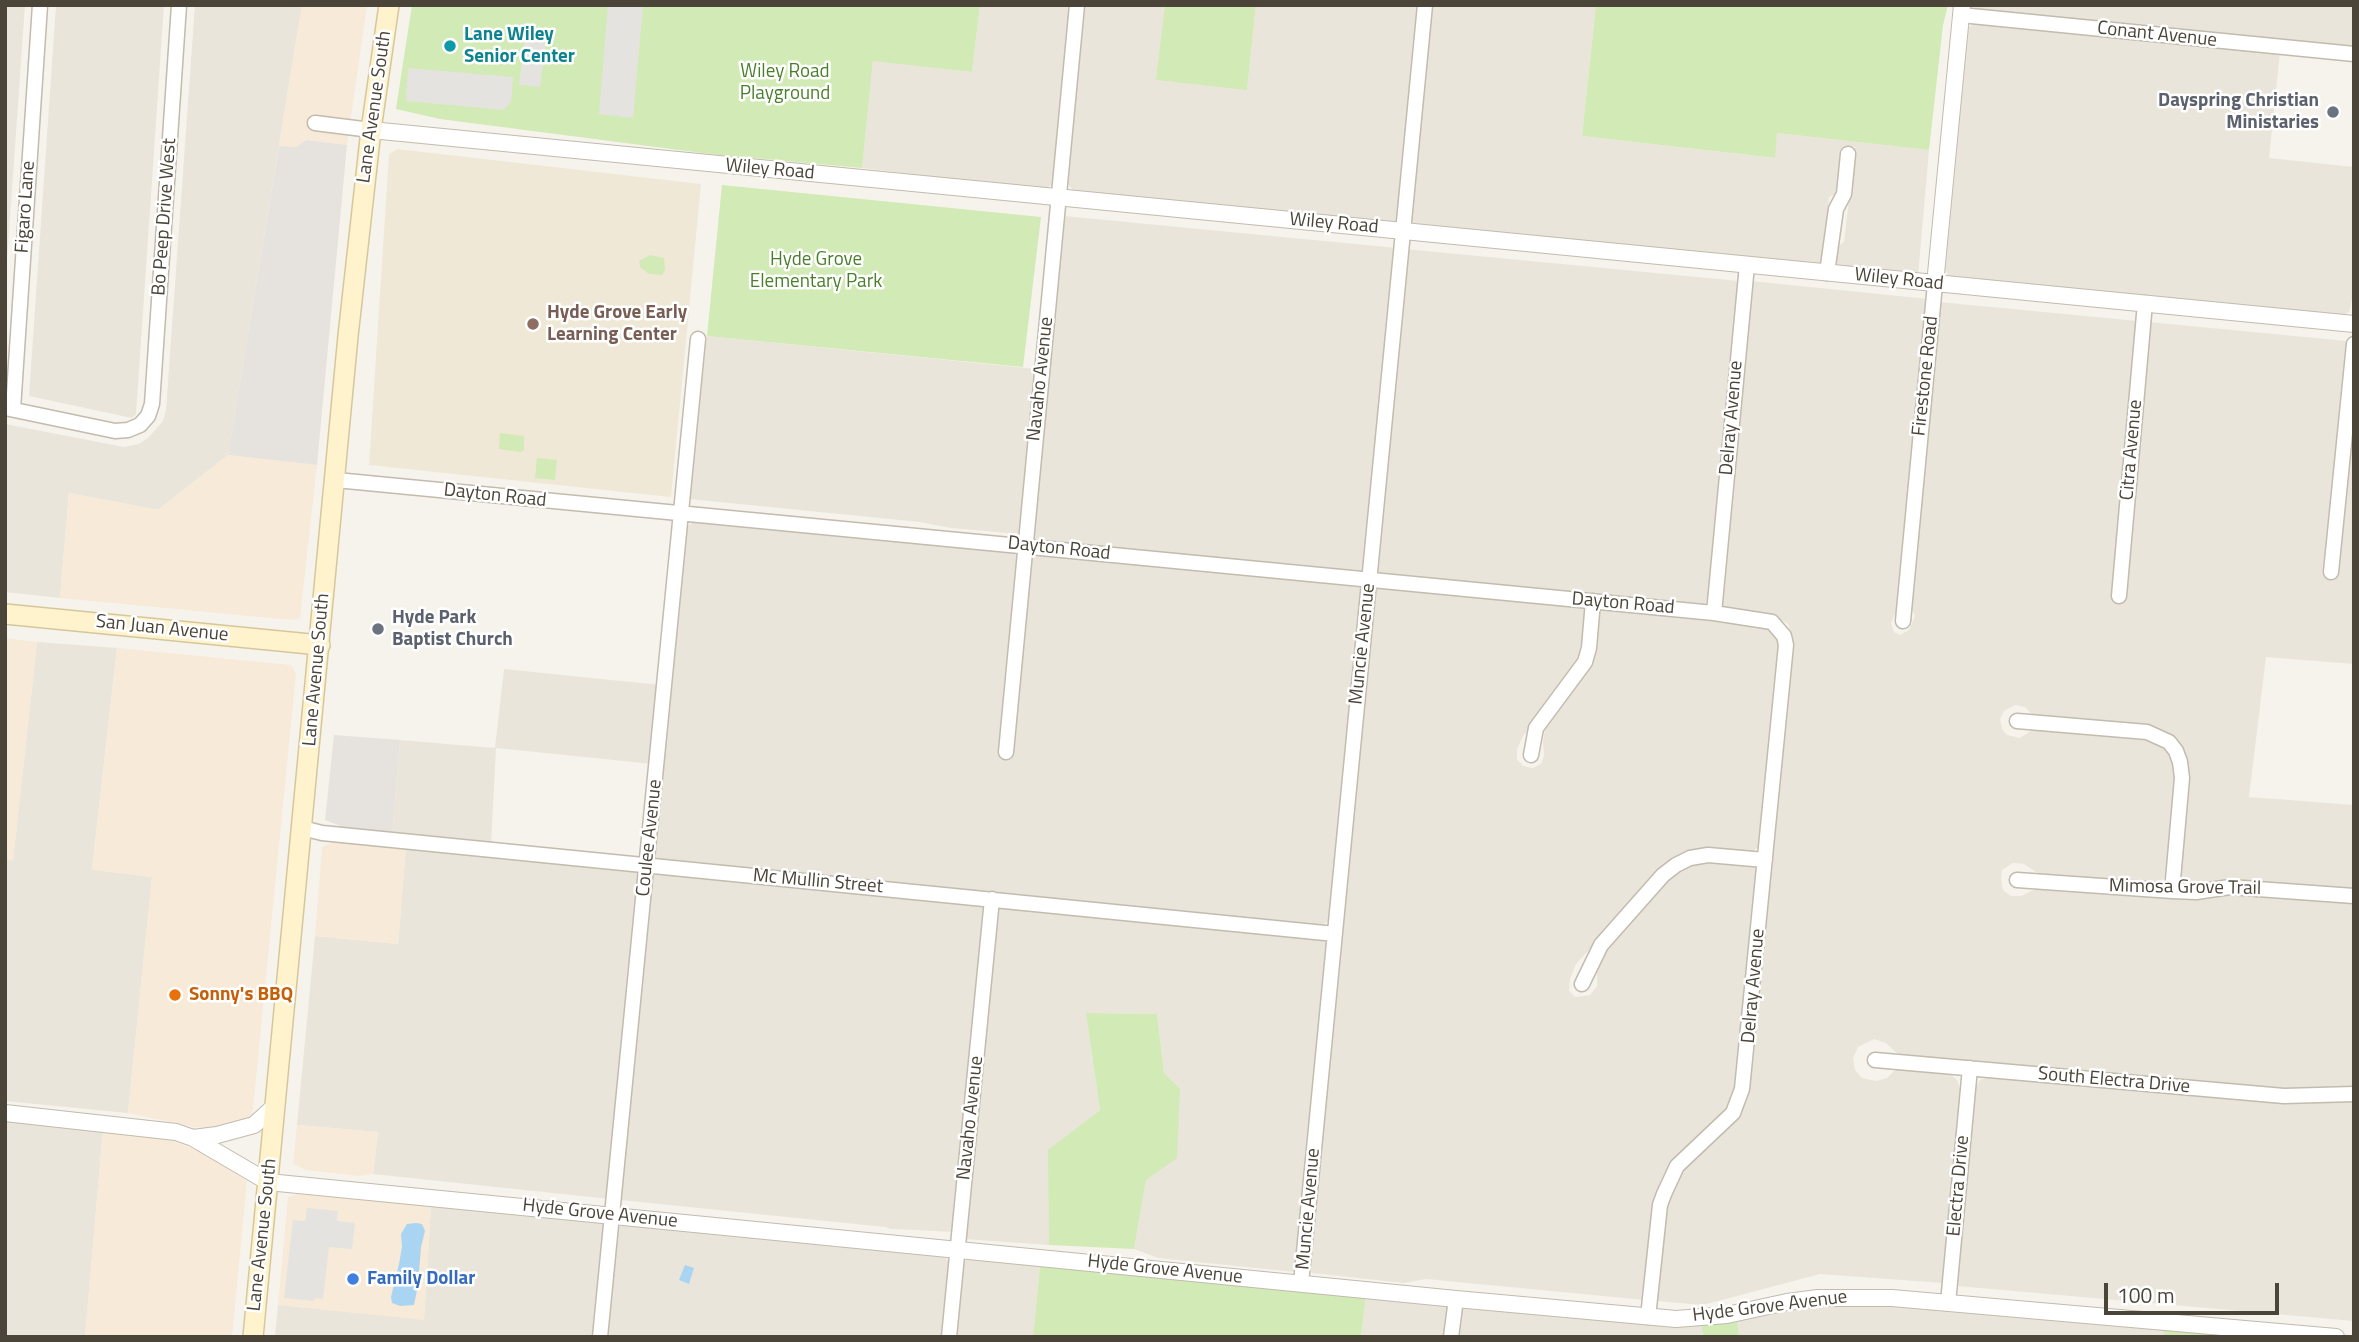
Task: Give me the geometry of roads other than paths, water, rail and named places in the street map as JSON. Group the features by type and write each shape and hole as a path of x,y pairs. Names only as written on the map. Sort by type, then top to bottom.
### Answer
{"main road":[{"name":"Lane Avenue South","path":"253,1337 348,336 371,130 389,5"},
{"name":"San Juan Avenue","path":"5,614 320,645"}],"street":[{"name":"Figaro Lane","path":"9,409 40,5"},
{"name":"Bo Peep Drive West","path":"9,409 115,431 140,425 148,416 152,404 179,5"},
{"name":"Navaho Avenue","path":"1006,752 1077,5"},
{"name":"Muncie Avenue","path":"1301,1283 1425,5"},
{"name":"Conant Avenue","path":"1961,10 2354,54"},
{"name":"Firestone Road","path":"1903,621 1961,10"},
{"name":"Wiley Road","path":"315,123 2354,324"},
{"path":"1828,273 1836,209 1844,194 1848,154"},
{"name":"Delray Avenue","path":"1714,612 1747,265"},
{"name":"Citra Avenue","path":"2119,596 2144,303"},
{"name":"Coulee Avenue","path":"600,1337 698,339"},
{"path":"2331,572 2354,344"},
{"name":"Dayton Road","path":"336,480 1714,612 1763,619 1773,622 1779,628"},
{"path":"1531,755 1536,728 1585,662 1589,648 1593,601"},
{"name":"Delray Avenue","path":"1648,1317 1660,1205 1664,1194 1677,1166 1732,1113 1742,1089 1786,645 1779,628"},
{"path":"2017,721 2147,732 2169,742 2180,762 2182,778 2172,891"},
{"name":"Mc Mullin Street","path":"302,828 322,833 1335,934"},
{"path":"1582,984 1601,945 1662,876 1676,865 1690,858 1708,855 1765,860"},
{"name":"Mimosa Grove Trail","path":"2017,880 2172,891 2196,892 2230,887 2354,896"},
{"name":"Navaho Avenue","path":"949,1337 992,898"},
{"name":"South Electra Drive","path":"1875,1060 2284,1096 2354,1094"},
{"name":"Electra Drive","path":"1948,1303 1970,1068"},
{"path":"192,1138 217,1135 254,1125 276,1105"},
{"name":"Hyde Grove Avenue","path":"5,1113 176,1132 192,1138 268,1182 1648,1317 1702,1318 1818,1297 1892,1298 2336,1337"},
{"path":"1451,1337 1456,1298"}],"water":[{"path":"407,1224 422,1224 425,1231 418,1285 414,1305 400,1306 392,1303 391,1297 402,1247 401,1234"},
{"path":"685,1265 694,1268 689,1284 679,1280"}],"place":[{"name":"Lane Wiley Senior Center","path":"450,46"},
{"name":"Dayspring Christian Ministaries","path":"2333,112"},
{"name":"Hyde Grove Early Learning Center","path":"533,324"},
{"name":"Hyde Park Baptist Church","path":"378,629"},
{"name":"Sonny's BBQ","path":"175,995"},
{"name":"Family Dollar","path":"353,1279"}],"park label":[{"name":"Wiley Road Playground","path":"785,83"},
{"name":"Hyde Grove Elementary Park","path":"816,271"}]}
